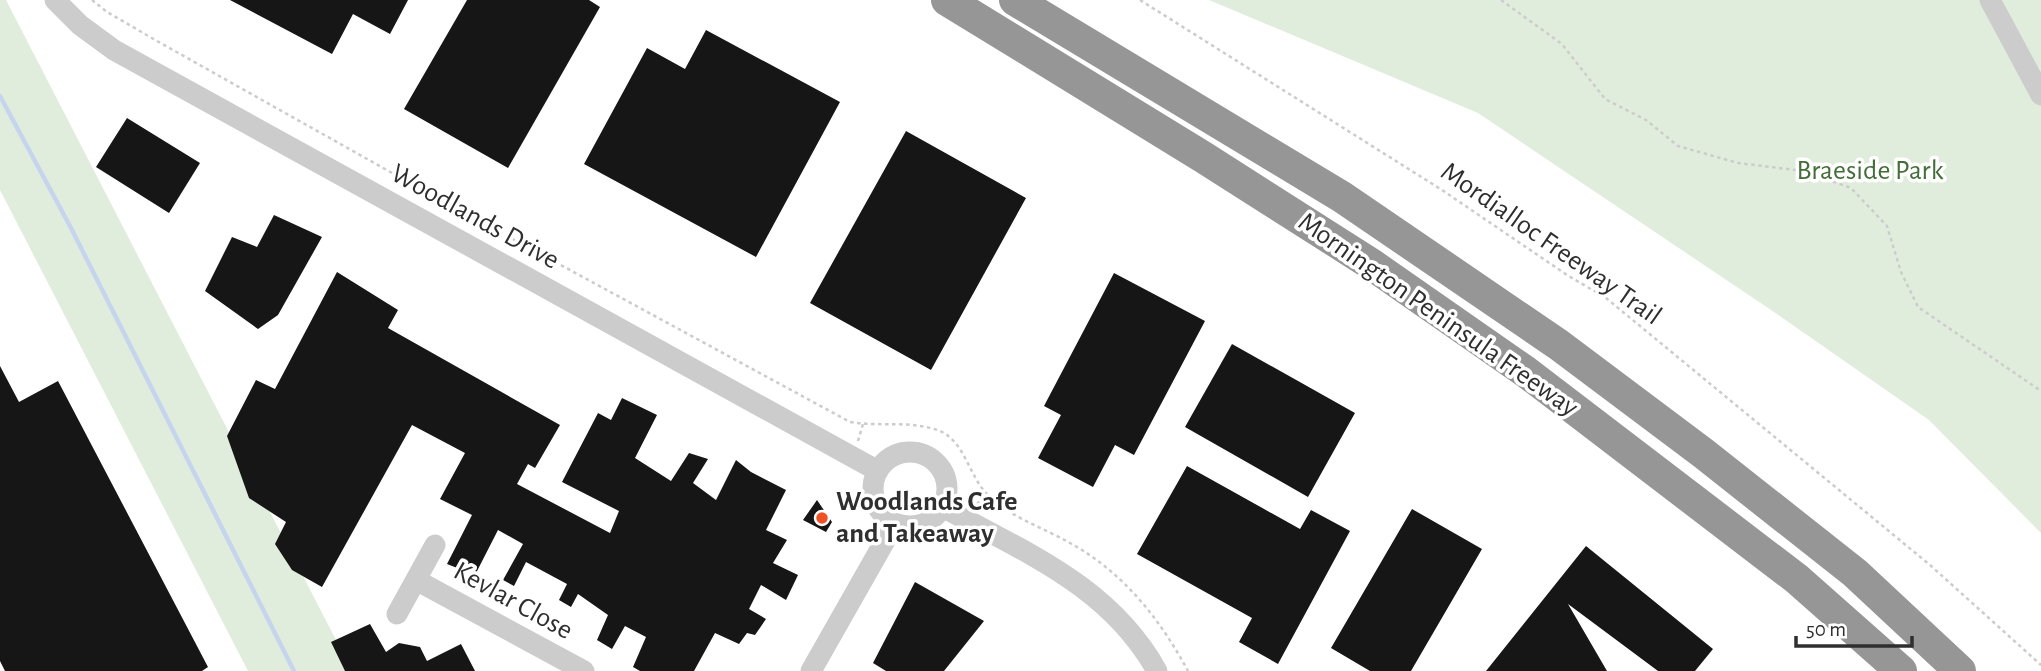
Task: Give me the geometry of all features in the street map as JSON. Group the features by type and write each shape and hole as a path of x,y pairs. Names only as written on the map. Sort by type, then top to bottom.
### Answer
{"highway":[{"name":"Mornington Peninsula Freeway","path":"947,0 1371,264 1526,372 1797,579 1901,671"},
{"name":"Mornington Peninsula Freeway","path":"1015,0 1283,160 1395,232 1559,345 1703,453 1855,573 1960,671"},
{"path":"1033,0 1287,158 1395,232"}],"street":[{"name":"Woodlands Drive","path":"55,0 80,25 114,50 878,471"},
{"path":"1990,0 2041,95"},
{"path":"905,452 918,452 929,456 944,472 948,485 943,507 928,523 916,526 895,523 885,517 874,497 873,486 878,471 892,456 905,452"},
{"path":"943,507 1065,574 1099,598 1132,631 1157,671"},
{"path":"811,671 895,523"},
{"name":"Kevlar Close","path":"397,614 435,545"},
{"name":"Kevlar Close","path":"416,580 584,671"}],"path":[{"path":"92,0 107,12 157,41 417,187 850,422 925,426 943,433 955,443 987,494 998,504 1073,544 1107,567 1151,612 1188,671"},
{"name":"Mordialloc Freeway Trail","path":"1140,0 1606,298 1930,565 2041,665"},
{"path":"1501,0 1562,44 1605,99 1646,120 1678,146 1738,163 1804,171 1851,188 1887,226 1901,272 1918,307 2041,391"}],"green space":[{"path":"0,0 6,0 352,671 248,671 0,190"},
{"name":"Braeside Park","path":"1209,0 2041,0 2041,533 1929,420 1478,113"}],"building":[{"path":"230,0 408,0 390,34 353,14 332,54"},
{"path":"467,0 589,0 600,7 508,168 404,109"},
{"path":"706,30 840,102 756,257 584,164 647,48 685,69"},
{"path":"127,118 200,163 169,213 96,167"},
{"path":"906,131 1026,198 931,370 810,303"},
{"path":"274,215 322,237 278,315 258,329 205,291 232,237 257,247"},
{"path":"337,272 398,310 388,328 560,425 535,468 528,464 517,484 610,533 619,511 562,482 598,413 611,420 622,398 657,415 635,458 671,481 689,453 708,459 693,483 716,500 736,460 751,472 786,490 766,530 787,540 773,563 798,575 786,600 761,585 749,609 766,619 755,635 747,633 739,644 715,633 694,671 640,671 633,667 646,637 625,626 612,649 597,640 608,615 578,594 571,607 559,600 567,584 526,562 514,586 503,580 523,544 498,530 475,575 447,564 472,515 440,499 465,453 412,425 322,587 292,570 275,544 286,522 249,498 227,436 256,380 275,389"},
{"path":"1114,273 1205,321 1134,455 1115,445 1093,487 1038,458 1061,415 1044,406"},
{"path":"1232,344 1355,413 1308,497 1185,427"},
{"path":"0,366 19,402 58,381 208,667 202,671 5,671 0,661"},
{"path":"1187,466 1300,529 1311,510 1350,531 1278,664 1239,642 1252,618 1137,554"},
{"path":"817,500 832,522 826,532 803,520"},
{"path":"1412,509 1482,549 1411,671 1370,671 1331,648"},
{"path":"1586,546 1713,649 1695,671 1658,671 1568,604 1607,671 1486,671"},
{"path":"915,582 984,621 944,671 886,671 873,663"},
{"path":"370,624 386,652 399,643 420,647 427,661 461,644 475,671 345,671 331,642"}],"waterway":[{"path":"0,96 71,228 294,671"}],"place":[{"name":"Woodlands Cafe and Takeaway","path":"822,518"}]}
